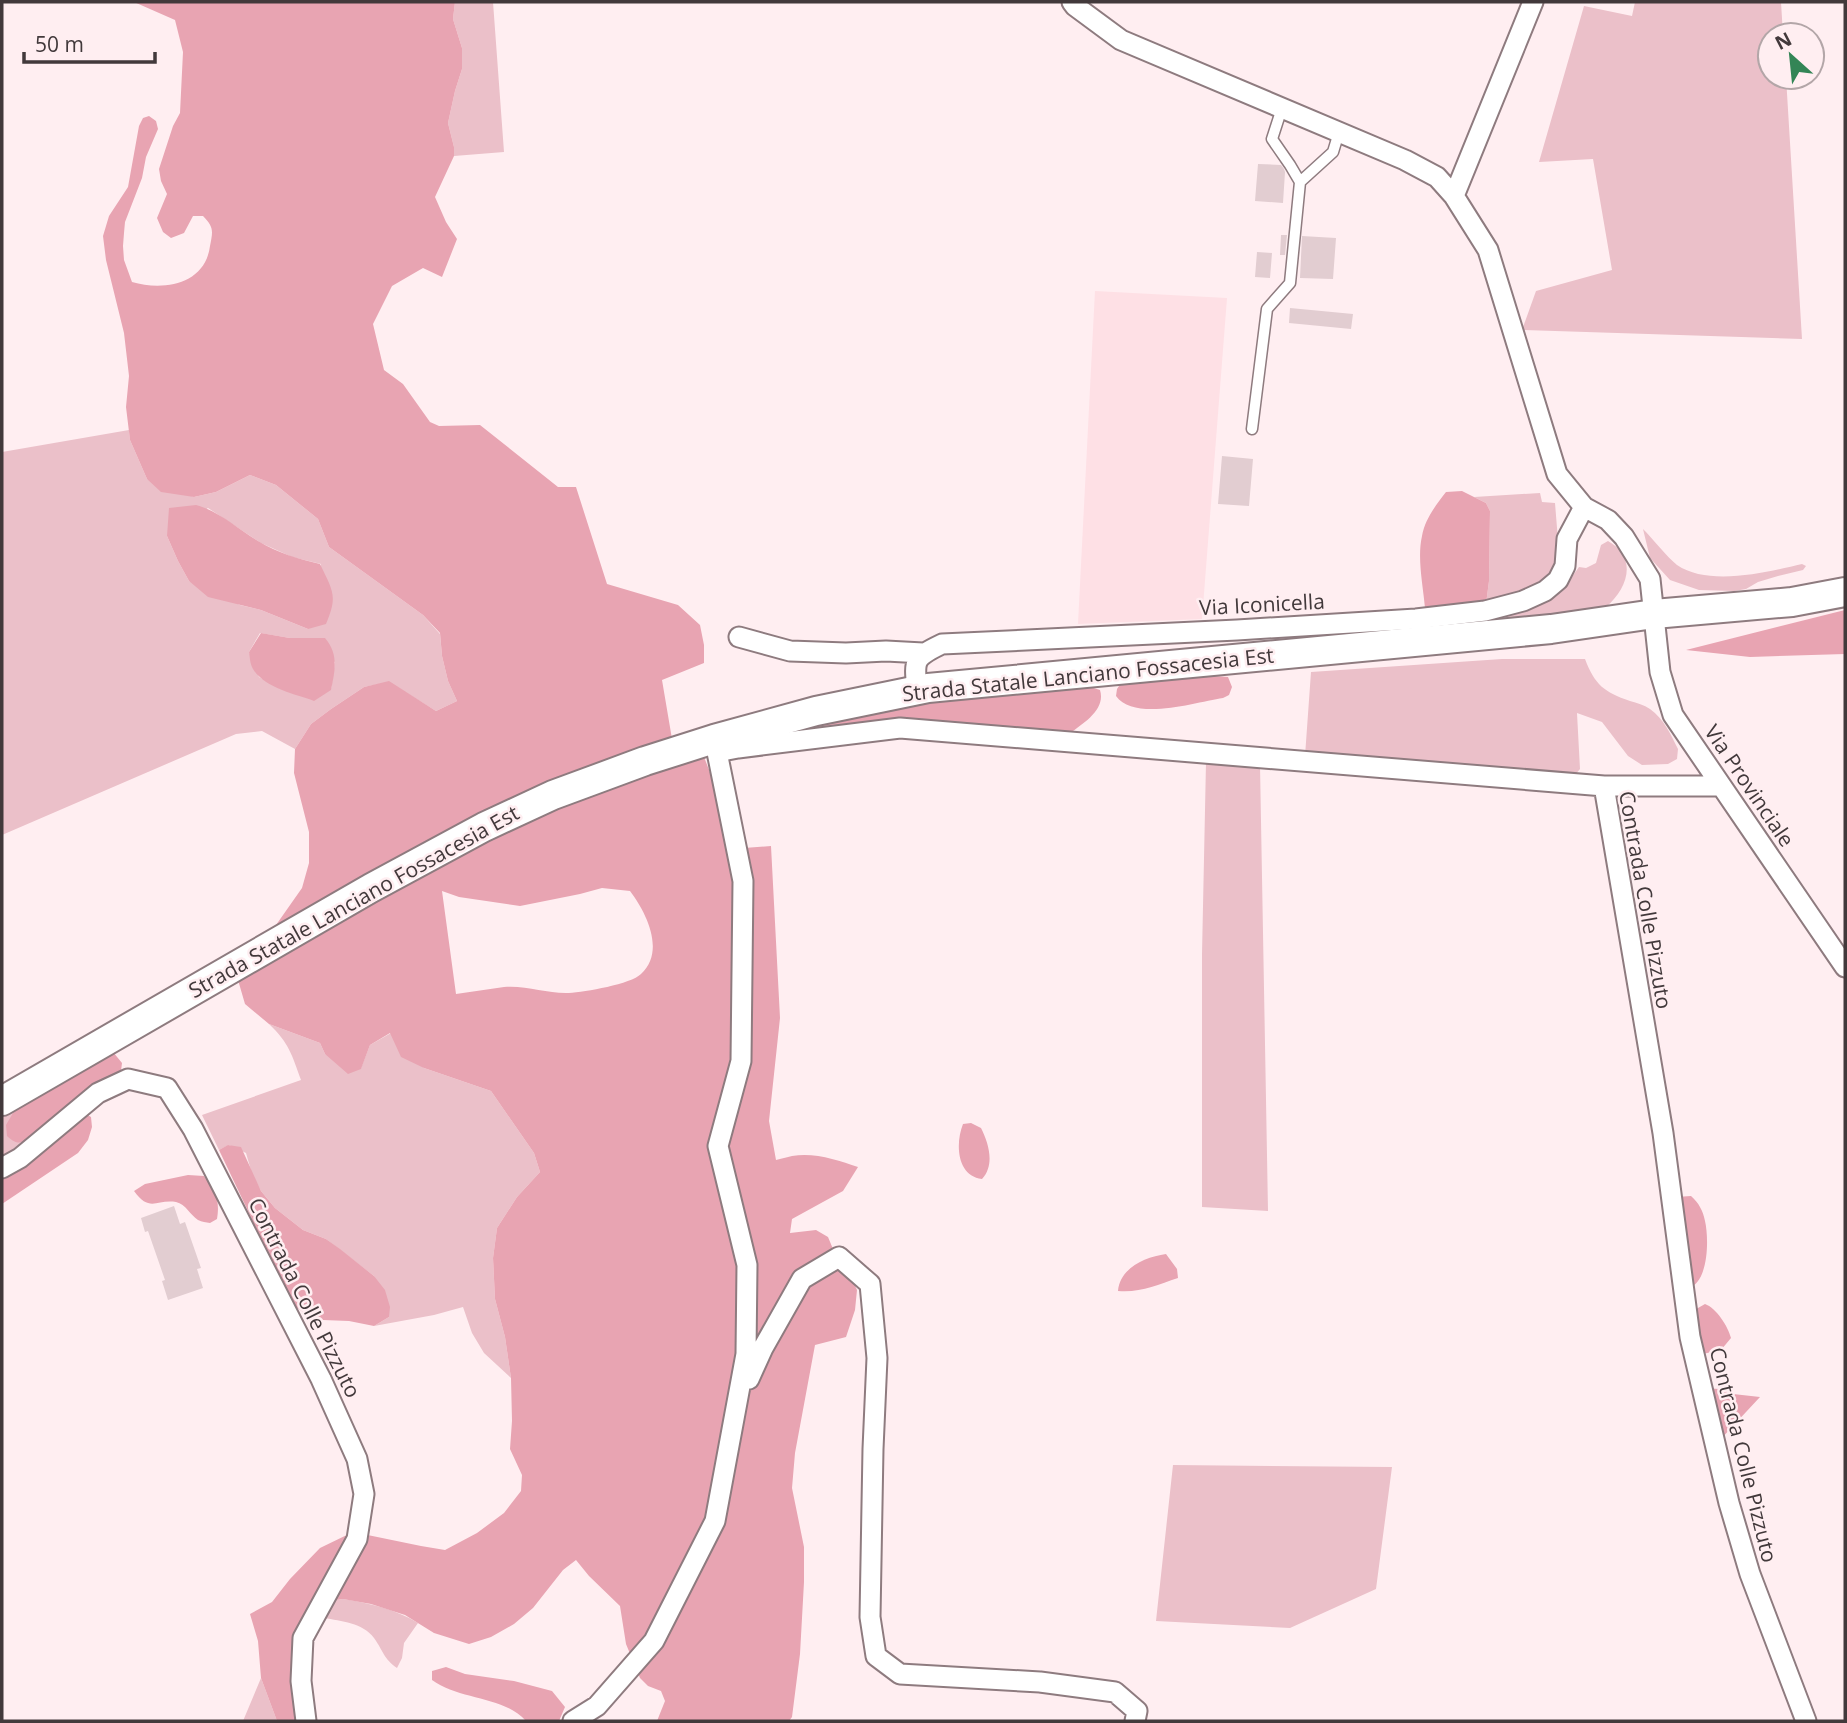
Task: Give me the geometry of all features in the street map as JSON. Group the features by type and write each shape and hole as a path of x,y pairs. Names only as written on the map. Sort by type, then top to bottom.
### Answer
{"main road":[{"name":"Strada Statale Lanciano Fossacesia Est","path":"2,1101 447,846 553,795 631,766 715,746 816,711 942,687 1551,629 1654,614 1793,602 1845,592"}],"street":[{"name":"Via Provinciale","path":"1072,2 1121,40 1405,160 1437,177 1454,196 1488,250 1558,474 1584,507 1608,520 1624,537 1650,579 1660,672 1673,715 1845,967"},
{"path":"1454,196 1533,2"},
{"name":"Via Iconicella","path":"739,636 789,651 923,653 942,644 1237,630 1416,619 1485,611 1522,601 1545,591 1558,580 1565,566 1567,539 1584,507"},
{"path":"917,690 915,666 923,653"},
{"name":"Contrada Colle Pizzuto","path":"715,746 738,748 900,728 1604,786 1663,1133 1690,1338 1729,1503 1750,1574 1806,1721"},
{"path":"573,1721 597,1706 654,1642 715,1521 746,1354 747,1265 718,1146 741,1061 743,881 715,746"},
{"path":"1604,786 1721,786"},
{"name":"Contrada Colle Pizzuto","path":"2,1168 19,1158 98,1093 128,1079 167,1088 193,1129 321,1379 358,1459 364,1494 357,1539 303,1638 301,1681 306,1721"},
{"path":"736,1409 763,1348 802,1279 839,1257 870,1284 877,1358 870,1617 876,1656 900,1674 1040,1682 1115,1692 1138,1711 1135,1721"}],"lane":[{"path":"1252,429 1267,309 1290,283 1300,182 1272,139 1282,108"},
{"path":"1300,182 1333,152 1339,132"}],"shaded area":[{"path":"134,2 455,2 453,19 462,48 462,69 448,123 454,156 435,197 457,239 442,277 423,268 392,286 373,324 384,370 403,384 430,422 439,426 480,425 558,487 576,487 607,584 678,605 700,625 704,645 704,663 662,680 672,739 556,780 471,818 269,935 302,888 309,863 309,832 294,773 295,749 311,724 364,687 389,681 436,711 457,701 448,681 440,633 423,615 329,547 318,519 276,485 250,475 216,492 194,497 161,492 147,479 130,440 126,407 129,376 124,333 106,260 103,236 109,216 128,187 139,126 143,118 149,116 156,121 158,129 125,222 124,260 132,282 169,285 191,277 206,259 212,233 211,226 203,216 193,216 184,233 171,238 163,232 157,218 167,194 159,169 180,113 183,52 175,20"},
{"path":"455,2 493,2 504,152 454,156 448,123 462,69 462,48 453,19"},
{"path":"1635,2 1781,2 1782,21 1756,21 1756,91 1787,91 1802,339 1522,330 1536,291 1612,270 1593,159 1539,162 1584,6 1632,16"},
{"path":"1095,291 1227,298 1202,619 1078,624"},
{"path":"129,430 130,440 147,479 194,497 216,492 250,475 276,485 318,519 329,547 423,615 440,634 448,681 457,701 436,711 389,682 364,687 311,724 295,749 262,731 236,734 2,835 2,452","holes":["208,508 261,543 292,557 321,564 308,629 261,610 240,605 189,581 167,536","260,633 290,638 335,662 331,689 314,700 279,688 259,677 249,652"]},
{"path":"1462,491 1486,503 1490,511 1486,604 1425,608 1420,562 1423,530 1431,512 1446,492"},
{"path":"1540,493 1542,502 1555,503 1560,565 1543,584 1486,604 1490,511 1486,503 1474,497"},
{"path":"196,505 220,516 273,549 320,564 333,600 326,624 308,629 261,610 208,597 189,581 167,536 169,508"},
{"path":"1643,529 1677,565 1690,572 1739,576 1802,564 1806,566 1803,570 1758,582 1746,589 1699,590 1670,580 1650,558"},
{"path":"1608,541 1623,556 1626,573 1620,591 1606,607 1467,630 1473,621 1553,596 1579,567 1586,568 1596,563 1601,545"},
{"path":"1845,610 1845,654 1750,657 1686,650"},
{"path":"261,633 290,638 325,638 334,656 335,669 331,690 314,701 281,690 258,676 253,669 249,652"},
{"path":"1502,659 1585,659 1602,686 1613,694 1655,713 1667,727 1678,749 1677,759 1668,764 1642,765 1628,756 1602,722 1577,713 1580,769 1574,776 1305,756 1311,672"},
{"path":"1202,675 1228,677 1232,687 1229,695 1182,706 1151,709 1125,704 1116,696 1121,683"},
{"path":"1084,685 1100,690 1100,703 1092,715 1070,733 785,739 780,729 873,706"},
{"path":"704,757 719,807 744,848 771,846 780,1018 769,1121 776,1160 809,1155 858,1167 843,1191 792,1219 790,1233 816,1230 828,1237 838,1261 849,1273 857,1290 855,1310 846,1337 815,1345 795,1453 792,1488 804,1547 804,1582 800,1654 792,1717 789,1721 657,1721 665,1701 661,1691 648,1686 640,1678 626,1644 620,1606 576,1560 563,1570 533,1608 514,1624 491,1637 469,1644 434,1633 405,1615 371,1604 343,1599 316,1603 302,1630 315,1721 277,1721 261,1678 258,1641 250,1614 272,1602 320,1548 353,1532 445,1550 477,1533 504,1513 521,1491 522,1475 510,1449 511,1378 505,1337 495,1299 493,1258 497,1228 517,1197 540,1172 534,1153 491,1091 424,1068 401,1057 390,1033 370,1045 361,1069 348,1074 325,1054 320,1043 269,1024 245,1004 238,980 467,851 538,816 599,791","holes":["602,888 630,891 647,920 653,943 648,965 636,978 607,987 569,993 504,987 456,994 442,891 459,897 520,906"]},
{"path":"1206,762 1260,765 1268,1211 1202,1207 1202,954"},
{"path":"269,1024 320,1043 325,1054 361,1068 370,1045 391,1033 424,1068 491,1091 534,1153 540,1172 517,1197 497,1228 493,1258 495,1299 505,1337 511,1378 484,1353 472,1333 463,1307 374,1326 389,1317 374,1276 326,1239 303,1230 275,1208 252,1174 246,1153 229,1145 219,1150 202,1115 301,1080 286,1043"},
{"path":"113,1052 122,1063 121,1071 35,1136 18,1142 7,1136 6,1125 17,1106"},
{"path":"17,1106 35,1136 2,1158 2,1114"},
{"path":"86,1114 91,1117 92,1127 88,1140 78,1153 2,1204 2,1173"},
{"path":"971,1123 981,1128 988,1147 990,1161 982,1179 967,1172 960,1158 960,1132 963,1124"},
{"path":"228,1145 241,1147 261,1191 275,1208 303,1230 326,1239 374,1276 385,1290 390,1307 389,1317 374,1326 323,1320 296,1307 219,1150"},
{"path":"188,1175 204,1176 214,1191 218,1206 217,1219 210,1223 198,1220 179,1203 144,1202 134,1191 145,1184"},
{"path":"1691,1196 1703,1214 1707,1248 1700,1278 1688,1288 1676,1197"},
{"path":"1166,1254 1177,1269 1178,1278 1141,1290 1118,1291 1123,1276 1135,1265"},
{"path":"1705,1304 1721,1318 1731,1338 1721,1350 1698,1355 1691,1312"},
{"path":"1704,1388 1719,1389 1733,1394 1760,1397 1719,1441"},
{"path":"1173,1465 1392,1467 1376,1589 1290,1628 1156,1621"},
{"path":"343,1599 382,1607 418,1623 404,1643 402,1658 397,1668 386,1658 369,1633 351,1624 324,1618 316,1603"},
{"path":"446,1667 465,1674 514,1681 552,1691 565,1707 559,1721 526,1721 506,1707 455,1691 432,1680 432,1671"},
{"path":"261,1678 277,1721 243,1721"}],"building":[{"path":"1258,164 1281,165 1284,169 1283,203 1255,201"},
{"path":"1281,235 1287,235 1285,255 1280,255"},
{"path":"1302,236 1336,238 1333,279 1300,278"},
{"path":"1257,252 1272,253 1270,278 1255,277"},
{"path":"1290,308 1353,314 1351,329 1289,323"},
{"path":"1222,456 1253,459 1249,506 1218,504"},
{"path":"174,1206 180,1224 185,1222 201,1268 197,1269 203,1288 168,1300 162,1281 165,1280 141,1218"}]}
